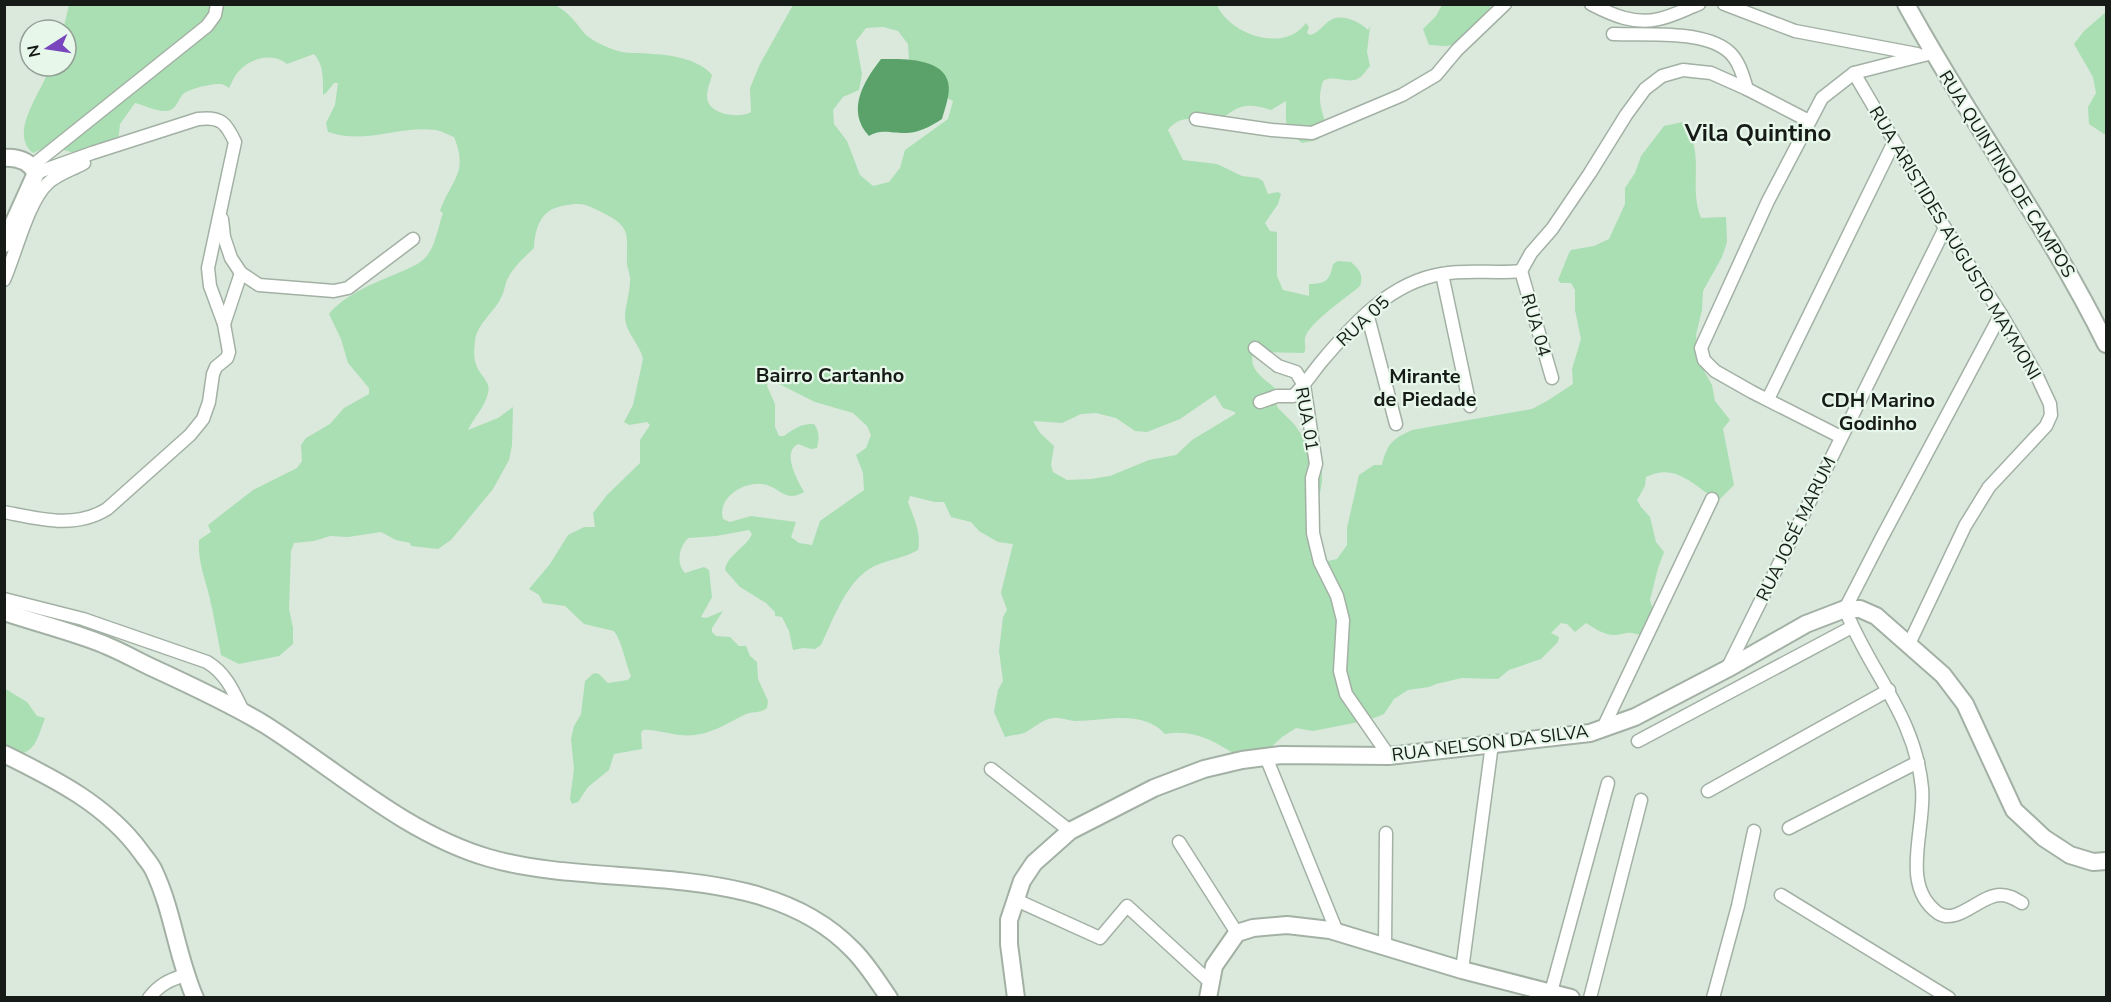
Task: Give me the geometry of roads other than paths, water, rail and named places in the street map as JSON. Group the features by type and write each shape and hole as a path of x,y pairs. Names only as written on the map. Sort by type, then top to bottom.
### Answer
{"street":[{"path":"4,244 34,170 207,26 215,15 217,4"},
{"path":"1196,119 1272,130 1312,133 1402,95 1436,75 1457,50 1505,4"},
{"path":"1591,4 1610,14 1634,21 1657,20 1699,4"},
{"path":"1724,4 1795,30 1927,54"},
{"name":"RUA QUINTINO DE CAMPOS","path":"1906,4 1927,54 2082,293 2106,344"},
{"path":"1613,34 1682,36 1710,41 1730,52 1739,66 1747,89"},
{"path":"1841,437 1715,371 1704,360 1701,348 1768,201 1822,99 1854,73 1927,54"},
{"path":"1521,271 1531,253 1552,229 1590,173 1612,135 1646,89 1662,76 1683,70 1711,73 1809,121"},
{"name":"RUA ARISTIDES AUGUSTO MAYMONI","path":"1854,73 1945,228 2001,314 2036,374 2050,404 2051,415 2046,426 1989,487 1965,526 1909,644"},
{"path":"4,512 41,519 80,521 94,518 107,509 190,435 203,419 213,374 227,358 229,352 224,324 210,286 208,268 235,142 227,125 212,117 198,119 34,170"},
{"path":"1768,399 1894,142"},
{"path":"4,280 32,205 45,185 58,175 87,161 92,153"},
{"path":"4,158 24,160 34,170"},
{"path":"220,212 231,258 241,273 259,285 334,291 348,288 413,239"},
{"name":"RUA JOSÉ MARUM","path":"1727,669 1945,228"},
{"name":"RUA 05","path":"1260,402 1277,396 1293,396 1367,313 1384,298 1409,284 1442,274 1521,271"},
{"name":"RUA 04","path":"1521,271 1552,378"},
{"path":"224,324 241,273"},
{"path":"1442,274 1470,406"},
{"path":"1367,313 1396,424"},
{"path":"2001,314 1845,609 1852,627 1889,690 1911,735 1922,790 1922,819 1916,866 1917,884 1929,906 1941,915 1952,916 1988,897 1999,894 2011,896 2022,903"},
{"name":"RUA 01","path":"1255,348 1278,366 1296,372 1304,385 1316,464 1312,478 1313,533 1320,562 1337,596 1343,620 1340,671 1346,694 1389,756"},
{"path":"1603,728 1712,499"},
{"path":"4,599 83,619 207,662 218,668 228,680 244,714"},
{"path":"1845,609 1860,609 1876,616 1943,675 1965,704 2014,810 2044,838 2070,855 2093,862 2106,861"},
{"name":"RUA NELSON DA SILVA","path":"1016,998 1009,944 1009,920 1014,899 1022,881 1034,863 1070,831 1154,788 1204,769 1242,760 1281,755 1389,756 1590,733 1635,717 1806,624 1845,609"},
{"path":"4,612 96,641 186,683 263,724 385,807 436,837 489,858 551,870 665,879 746,892 784,903 823,924 854,950 889,998"},
{"path":"1638,741 1852,627"},
{"path":"1708,790 1889,690"},
{"path":"1462,970 1492,744"},
{"path":"4,753 78,792 126,831 154,870 167,907 185,975 195,998"},
{"path":"1266,757 1337,932"},
{"path":"1789,828 1918,762"},
{"path":"991,770 1070,831"},
{"path":"1551,992 1608,783"},
{"path":"1590,998 1641,800"},
{"path":"1713,998 1738,906 1754,831"},
{"path":"1385,946 1386,833"},
{"path":"1179,842 1237,933"},
{"path":"1781,895 1948,998"},
{"path":"1014,899 1100,938 1127,906 1209,990"},
{"path":"1209,990 1214,966 1237,933 1253,928 1278,925 1337,932 1462,970 1571,998"},
{"path":"149,998 156,988 169,980 185,975"}],"district":[{"name":"Vila Quintino","path":"1758,133"},
{"name":"Bairro Cartanho","path":"830,375"},
{"name":"Mirante de Piedade","path":"1425,388"},
{"name":"CDH Marino Godinho","path":"1878,412"}]}
